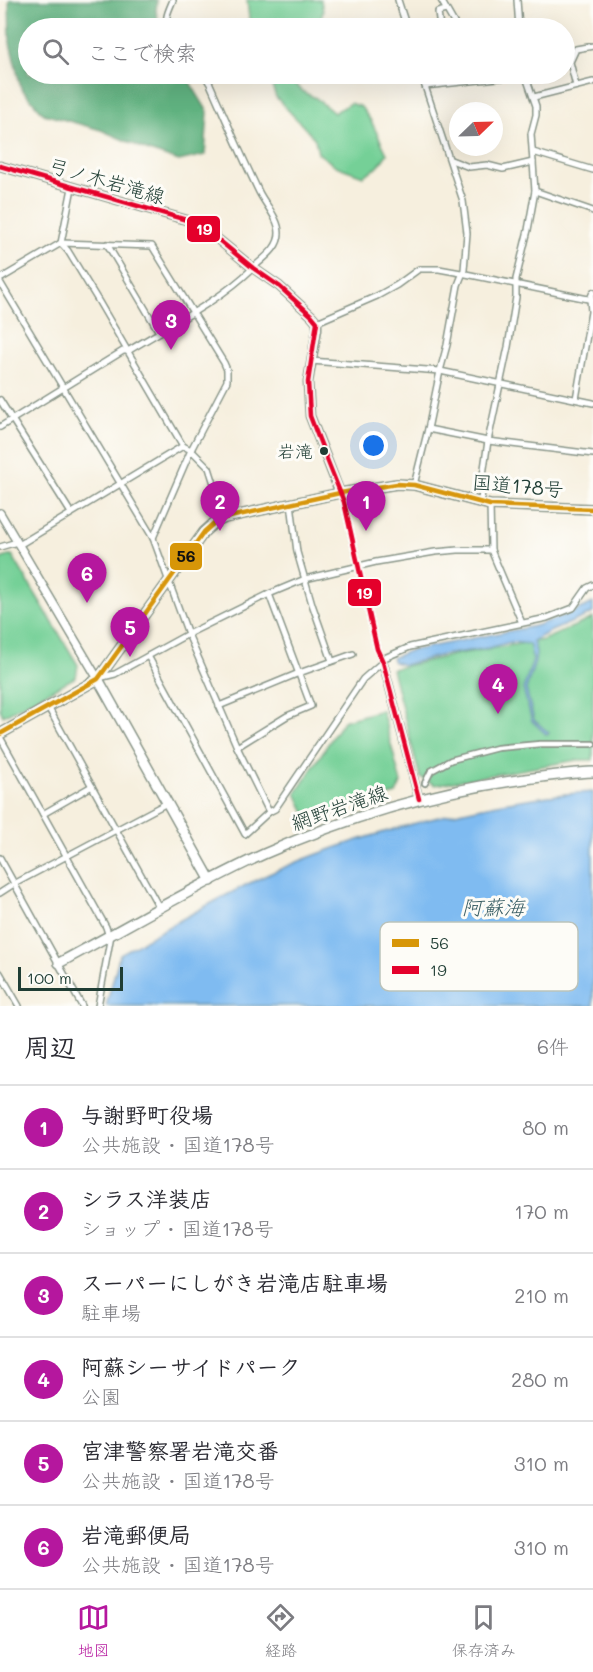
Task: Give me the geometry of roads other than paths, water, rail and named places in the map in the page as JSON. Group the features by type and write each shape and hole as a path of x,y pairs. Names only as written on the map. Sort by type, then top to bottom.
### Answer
{"main road":[{"name":"弓ノ木岩滝線","path":"0,166 190,221 209,232 279,286 317,322"},
{"path":"317,322 308,382 310,416 340,493"},
{"name":"国道178号","path":"0,736 98,679 204,532 214,523 225,518 340,493 397,484 414,485 486,504 593,509"},
{"path":"98,679 211,881"},
{"name":"網野岩滝線","path":"59,963 262,855 358,817 419,799 495,783 576,772 593,772"}],"street":[{"path":"167,18 173,0"},
{"path":"398,0 404,18"},
{"path":"441,0 451,18"},
{"path":"517,0 518,18"},
{"path":"439,18 438,12 446,9"},
{"path":"575,51 576,49 593,46"},
{"path":"575,82 576,86"},
{"path":"534,97 593,82"},
{"path":"0,427 232,287 276,245 279,236 278,225 260,194 210,84"},
{"path":"414,485 447,345 458,285 464,270 467,232 463,201 425,86 443,84"},
{"path":"522,623 492,550 483,475 516,297 516,279 535,191 531,134 536,106 529,84"},
{"path":"532,152 593,170"},
{"path":"451,160 468,166 486,165 503,169 533,162"},
{"path":"61,243 72,188"},
{"path":"535,191 593,211"},
{"path":"61,243 68,251 183,446 191,450 209,468 225,518"},
{"path":"153,538 191,450 227,381 227,370 152,246 61,243 0,280 153,538 188,634 237,747 269,812"},
{"path":"107,244 159,333"},
{"path":"317,322 377,296 419,269 439,269 591,299"},
{"path":"576,399 593,292"},
{"path":"311,361 440,371 593,404"},
{"path":"0,400 71,513"},
{"path":"428,429 488,441 593,454"},
{"path":"0,548 18,543 183,446"},
{"path":"340,493 344,502 377,649 383,662 419,799"},
{"path":"291,503 297,552 332,661"},
{"path":"0,513 98,679 116,674 188,634 305,579 435,552 492,550"},
{"path":"148,656 245,834 275,809 363,679 383,662 410,647 547,618 573,608 587,588 593,585"},
{"path":"237,747 287,717 311,706 269,594"},
{"path":"219,706 299,673 353,654"},
{"path":"48,707 160,909"},
{"path":"0,736 110,936 98,1006"},
{"path":"425,783 431,771 451,760 497,748 540,744 593,744"},
{"path":"43,814 92,786"},
{"path":"0,893 167,803"},
{"path":"0,858 82,1006"},
{"path":"0,973 19,1006"}],"water":[{"path":"593,603 593,613 533,641 536,652 535,662 526,689 534,720 549,733 547,735 532,721 523,689 533,660 529,644 511,642 404,665 394,662 392,658 409,651 535,626"},
{"name":"阿蘇海","path":"593,792 593,1006 106,1006 120,954 256,880 354,841 438,817 515,801"}],"place":[{"name":"スーパーにしがき岩滝店駐車場","path":"171,350"},
{"name":"岩滝","path":"324,451"},
{"name":"シラス洋装店","path":"220,531"},
{"name":"与謝野町役場","path":"366,531"},
{"name":"岩滝郵便局","path":"87,603"},
{"name":"宮津警察署岩滝交番","path":"130,657"},
{"name":"阿蘇シーサイドパーク","path":"498,714"}]}
